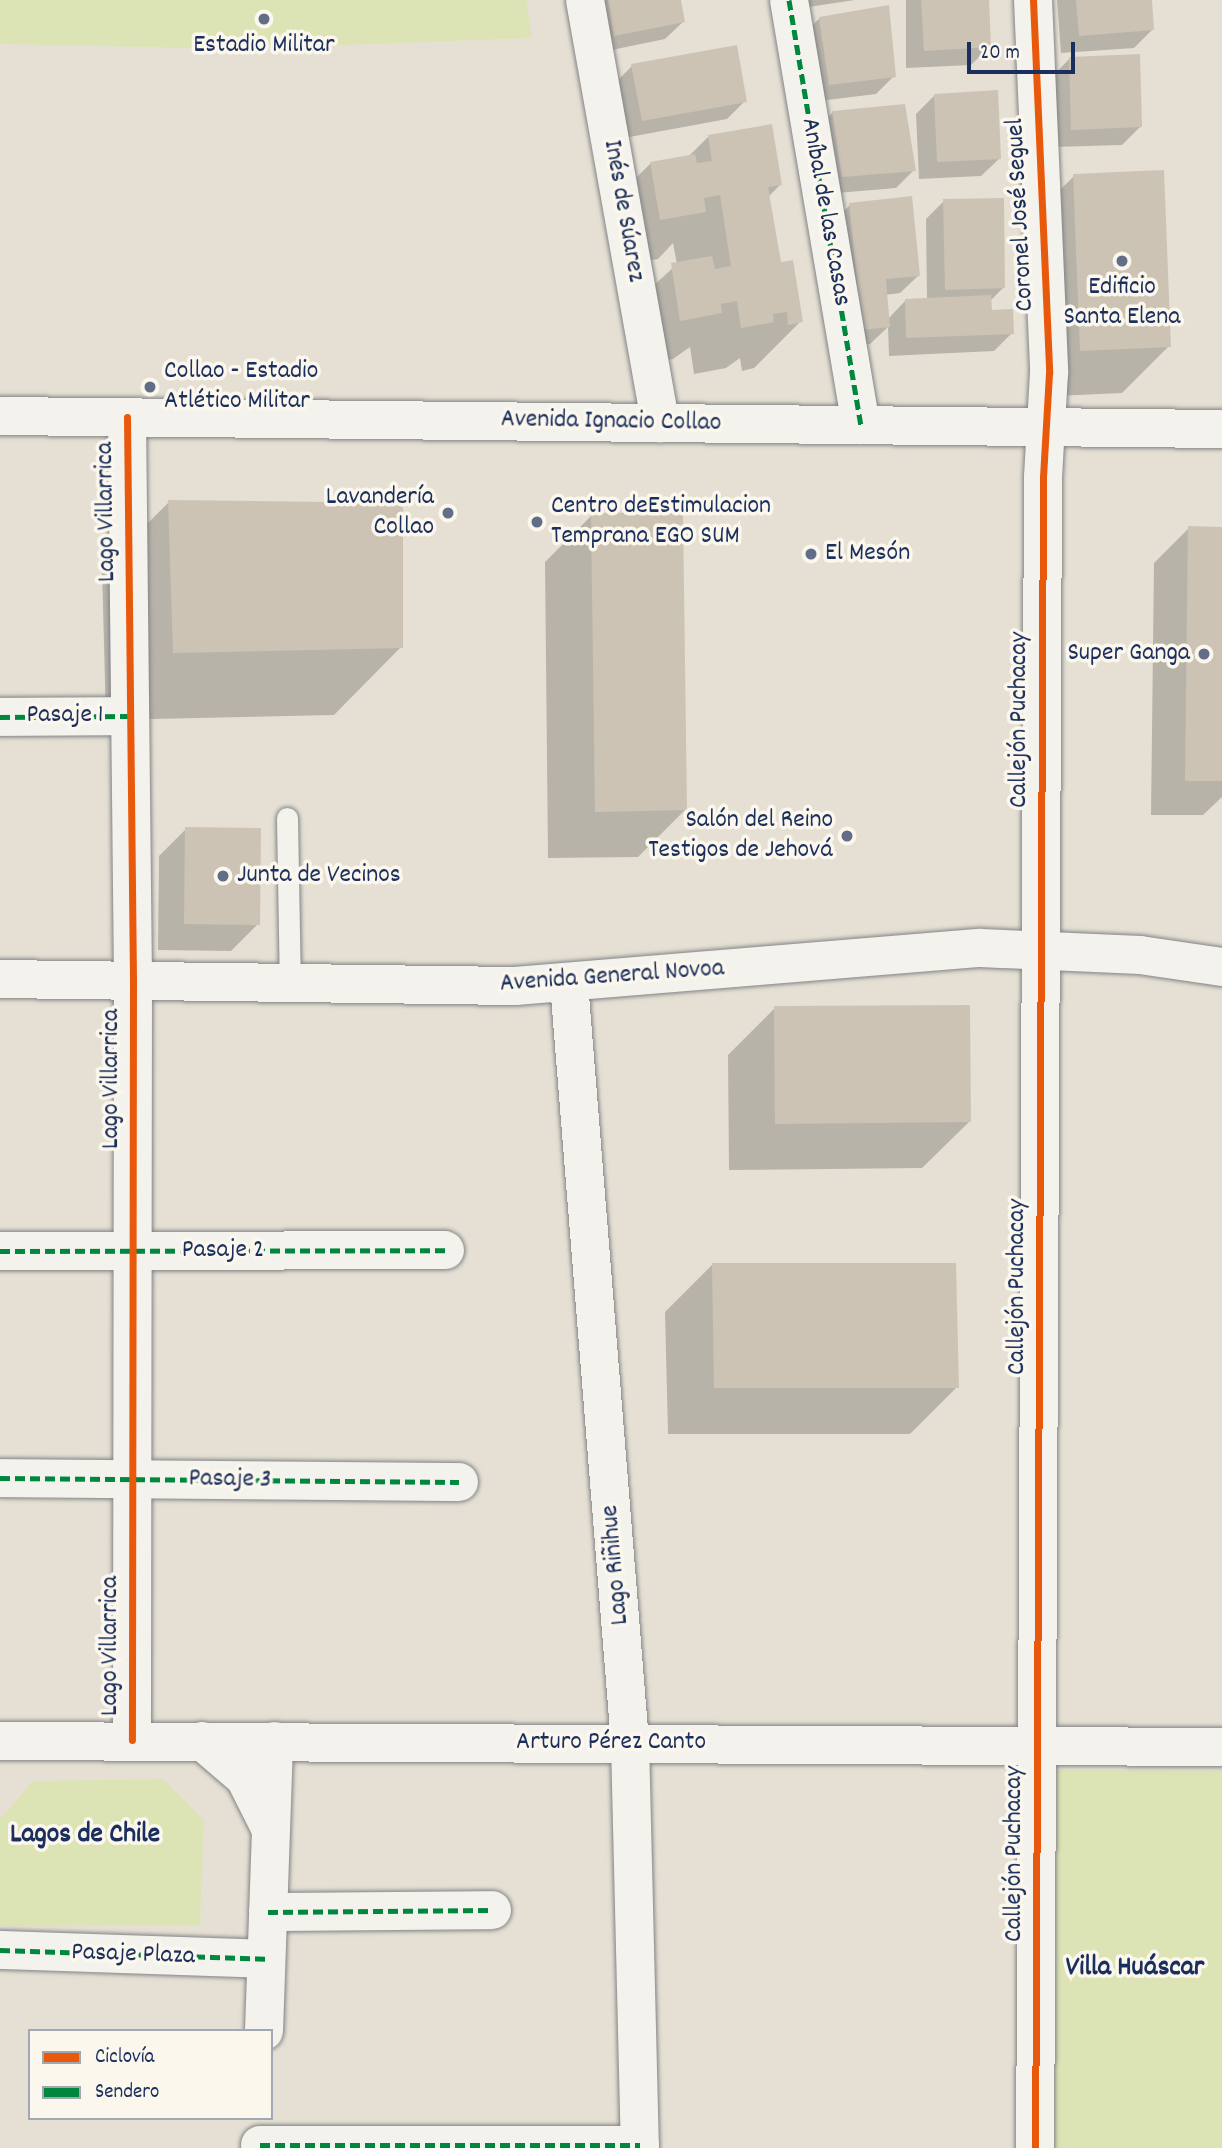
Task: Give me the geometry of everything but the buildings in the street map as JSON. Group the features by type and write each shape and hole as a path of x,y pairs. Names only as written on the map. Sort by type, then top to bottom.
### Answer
{"street":[{"name":"Inés de Súarez","path":"586,0 660,423"},
{"name":"Aníbal de las Casas","path":"789,0 861,425"},
{"name":"Coronel José Seguel","path":"1033,0 1049,352 1046,427"},
{"name":"Avenida Ignacio Collao","path":"0,416 1222,429"},
{"name":"Lago Villarrica","path":"127,417 133,981 132,1740"},
{"name":"Callejón Puchacay","path":"1035,2148 1040,949 1046,427"},
{"name":"Pasaje 1","path":"0,717 130,716"},
{"name":"Avenida General Novoa","path":"0,979 290,984 569,983 897,952 1040,949 1140,955 1222,967"},
{"name":"Lago Riñihue","path":"569,983 630,1743 640,2147"},
{"name":"Pasaje 2","path":"0,1251 445,1250"},
{"name":"Pasaje 3","path":"0,1478 459,1482"},
{"name":"Arturo Pérez Canto","path":"0,1741 1222,1747"},
{"path":"202,1741 245,1778 271,1831"},
{"path":"264,2029 274,1741"},
{"path":"268,1912 492,1910"},
{"name":"Pasaje Plaza","path":"0,1950 266,1959"},
{"path":"260,2137 640,2147"}],"lane":[{"path":"287,818 290,984"}],"green space":[{"name":"Estadio Militar","path":"0,0 526,0 532,38 239,49 0,44"},
{"path":"1054,1770 1222,1771 1222,2148 1054,2148"},
{"path":"163,1779 204,1820 200,1925 0,1926 0,1819 33,1781"}],"marked path":[{"path":"789,0 861,425"},
{"path":"0,717 130,716"},
{"path":"0,1251 445,1250"},
{"path":"0,1478 459,1482"},
{"path":"268,1912 492,1910"},
{"path":"0,1950 266,1959"},
{"path":"260,2145 640,2145"}],"cycle path":[{"path":"1033,0 1049,373 1043,477 1035,2148"},
{"path":"127,417 133,981 132,1740"}],"place":[{"name":"Estadio Militar","path":"264,19"},
{"name":"Edificio Santa Elena","path":"1122,261"},
{"name":"Collao - Estadio Atlético Militar","path":"150,387"},
{"name":"Lavandería Collao","path":"448,513"},
{"name":"Centro deEstimulacion Temprana EGO SUM","path":"537,522"},
{"name":"El Mesón","path":"811,554"},
{"name":"Super Ganga","path":"1204,654"},
{"name":"Salón del Reino Testigos de Jehová","path":"847,836"},
{"name":"Junta de Vecinos","path":"223,876"}],"district":[{"name":"Lagos de Chile","path":"85,1836"},
{"name":"Villa Huáscar","path":"1135,1969"}]}
